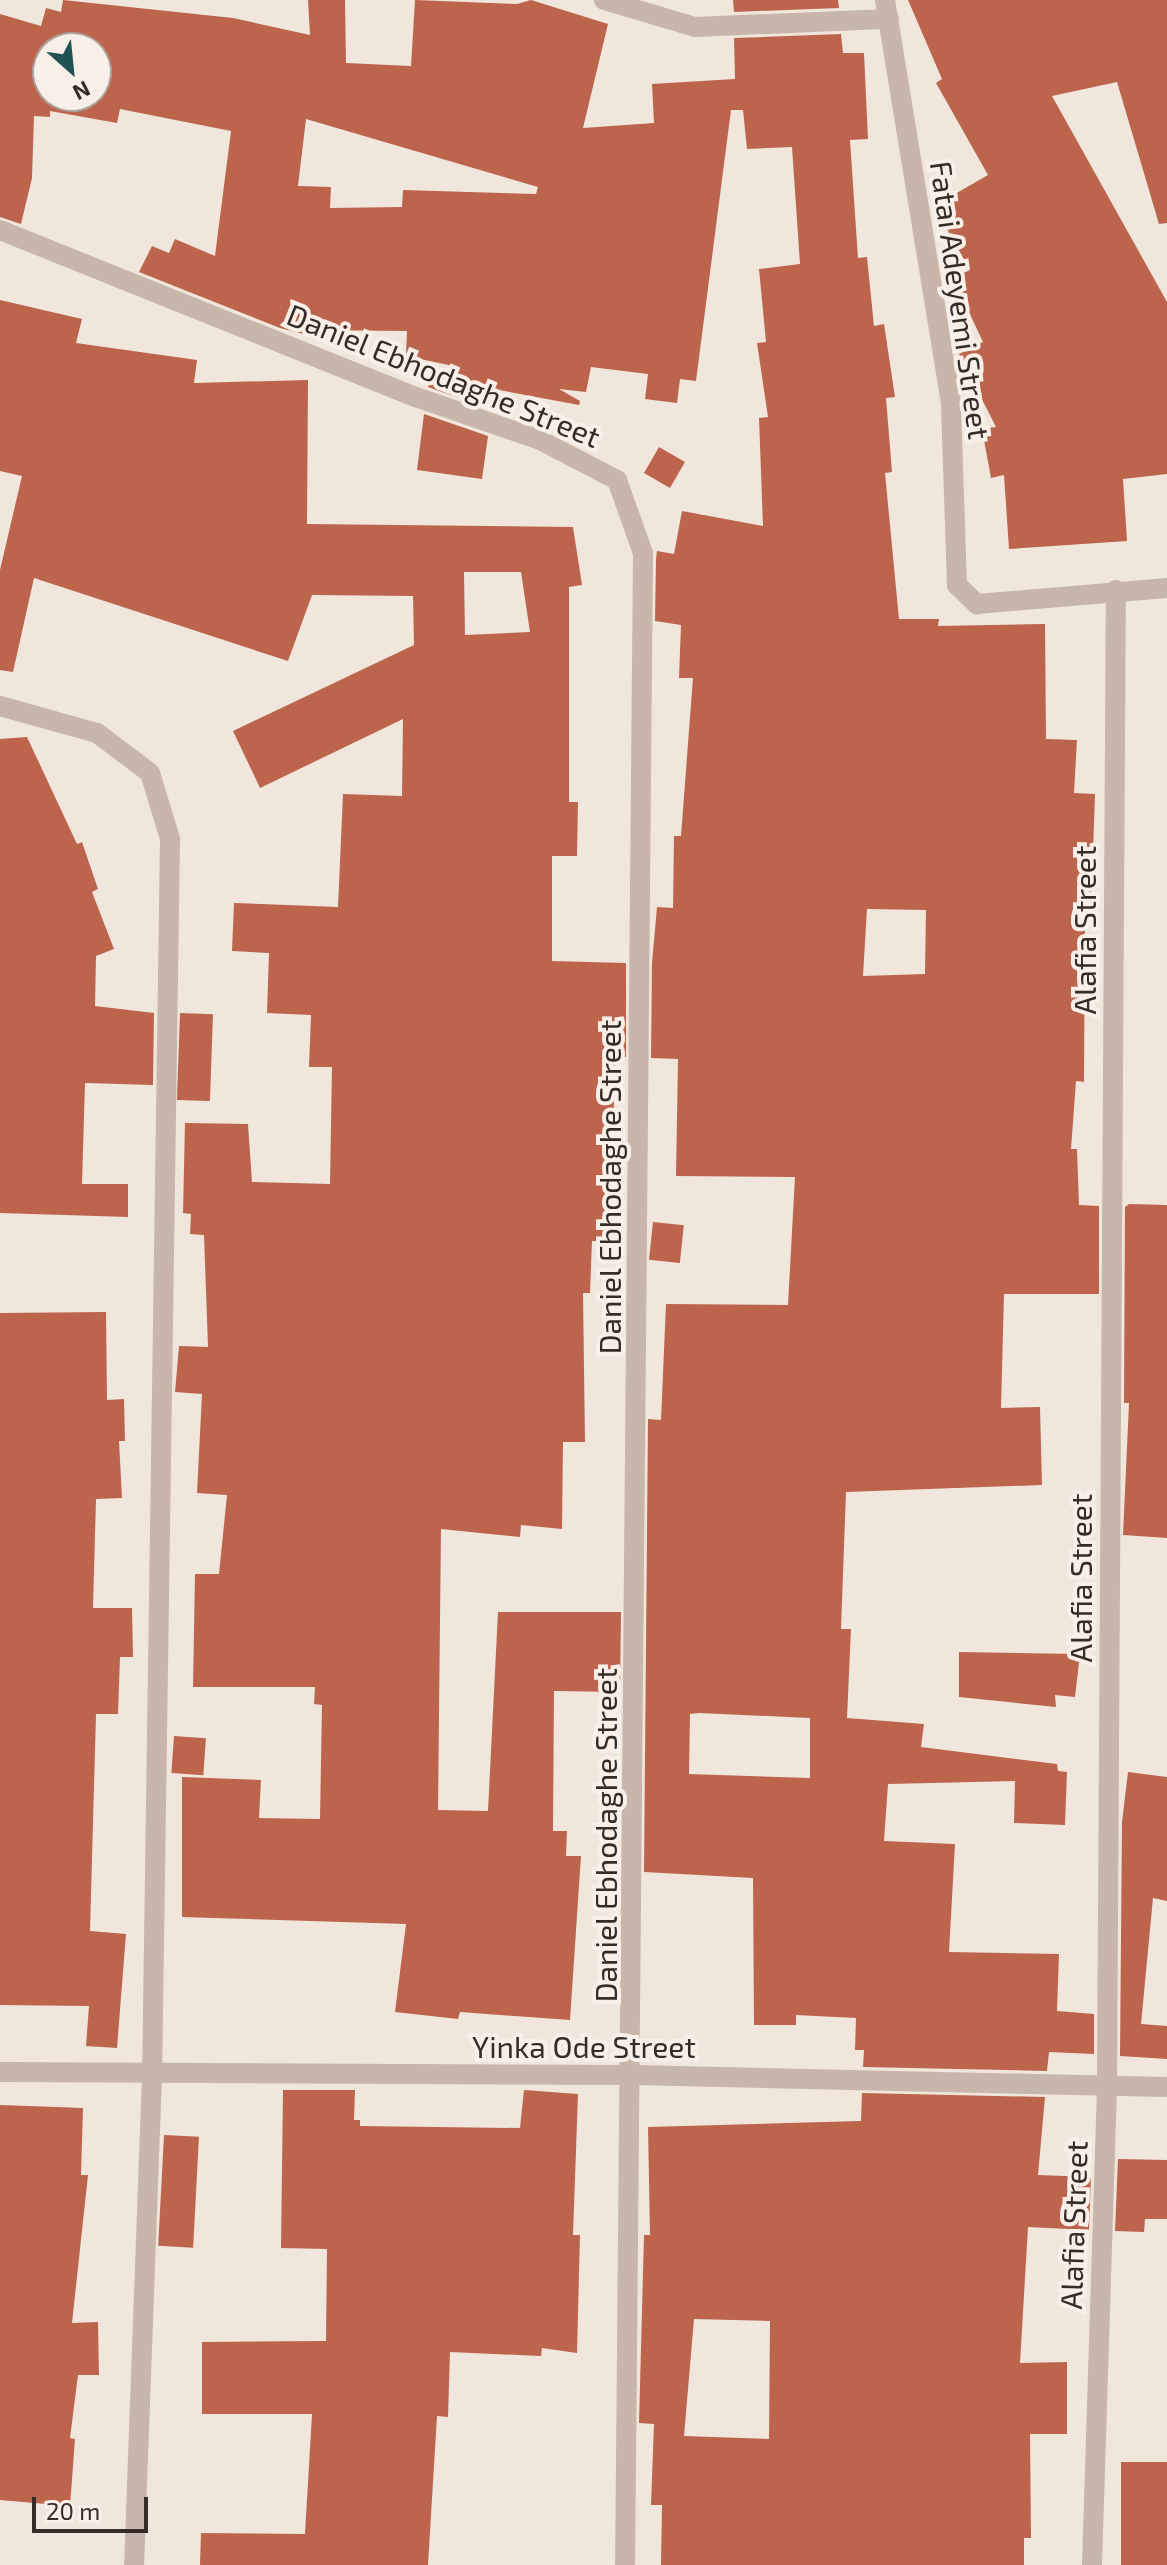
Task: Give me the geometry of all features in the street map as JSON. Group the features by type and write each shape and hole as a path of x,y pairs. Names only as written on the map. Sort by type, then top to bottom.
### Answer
{"street":[{"path":"604,0 695,27 887,10"},
{"name":"Fatai Adeyemi Street","path":"887,10 951,405 957,585 977,604 1167,588"},
{"name":"Daniel Ebhodaghe Street","path":"0,230 416,397 540,440 617,480 643,553 633,2075 625,2565"},
{"name":"Alafia Street","path":"1092,2565 1107,2086 1116,590"},
{"path":"0,706 97,733 150,773 170,839 152,2076 134,2565"},
{"name":"Yinka Ode Street","path":"0,2072 152,2076 633,2075 1167,2087"}],"building":[{"path":"63,0 233,18 310,35 308,0 345,0 346,63 411,66 415,0 517,4 531,0 608,24 583,128 654,123 652,84 735,79 734,38 841,34 843,53 864,53 868,139 850,140 858,258 867,257 874,326 884,324 895,397 886,398 892,472 885,473 899,619 939,619 938,626 1045,624 1046,739 1077,740 1074,793 1095,794 1091,912 1085,912 1084,1082 1076,1081 1071,1149 1077,1149 1079,1205 1099,1206 1099,1294 1004,1294 1001,1408 1040,1407 1042,1485 846,1492 841,1629 851,1629 847,1718 924,1724 921,1747 1057,1764 1058,1771 1067,1772 1065,1825 1014,1823 1015,1781 888,1784 884,1841 955,1844 949,1952 1059,1954 1057,2011 1094,2014 1094,2054 1049,2052 1047,2071 863,2067 864,2050 855,2050 856,2018 796,2015 796,2025 754,2025 753,1878 644,1872 648,1419 661,1420 666,1304 788,1305 795,1177 676,1176 678,1059 651,1058 652,963 657,907 673,908 674,836 681,836 693,678 679,678 681,625 655,621 656,559 657,551 674,554 682,511 763,526 759,418 768,417 757,343 766,342 759,269 800,264 792,147 747,149 743,110 731,110 696,381 680,379 677,403 645,399 648,374 591,367 586,392 559,389 580,401 579,405 494,389 491,409 428,387 429,377 457,376 458,367 406,356 407,331 308,330 308,335 280,328 139,272 152,246 169,253 175,239 215,256 231,131 120,109 117,123 56,112 112,112 112,32 32,32 32,112 50,112 50,117 34,116 32,178 21,224 0,217 0,14 41,26 46,8 61,12","holes":["306,119 538,187 536,194 403,190 402,207 330,208 331,187 298,186","867,909 926,910 925,974 863,976","690,1714 810,1718 810,1778 689,1774"]},
{"path":"733,0 838,0 839,8 734,12"},
{"path":"908,0 1167,0 1167,223 1159,224 1117,82 1052,96 1167,302 1167,474 1123,479 1127,541 1009,549 1004,475 991,478 982,429 996,427 959,354 983,342 953,278 970,270 934,206 988,175 936,83 942,79"},
{"path":"0,300 82,319 76,343 197,360 194,383 308,380 307,524 573,527 582,585 569,587 569,802 578,802 577,856 552,856 552,961 626,963 626,1057 616,1056 608,1241 592,1241 590,1293 583,1293 585,1442 563,1442 562,1529 521,1525 520,1537 441,1529 438,1810 488,1811 498,1612 621,1612 620,1692 554,1691 553,1831 567,1831 566,1856 581,1856 570,2020 460,2012 458,2019 395,2012 406,1924 182,1917 182,1777 261,1780 259,1818 320,1819 322,1705 314,1704 315,1687 193,1687 195,1574 219,1574 227,1495 197,1493 202,1394 175,1392 179,1346 208,1347 204,1235 190,1234 191,1214 183,1213 185,1123 248,1124 252,1182 330,1184 332,1067 309,1067 311,1015 267,1013 269,953 232,951 234,903 338,907 343,794 402,796 403,719 260,788 233,731 414,645 413,596 312,595 288,661 34,578 13,672 0,670 0,570 22,476 0,471","holes":["464,572 521,572 530,632 465,635"]},
{"path":"424,414 488,436 482,479 417,470"},
{"path":"659,447 685,462 670,488 644,473"},
{"path":"27,737 77,844 82,842 98,889 92,892 114,949 96,956 95,1006 154,1013 153,1085 85,1083 82,1184 128,1184 128,1217 0,1213 0,739"},
{"path":"180,1013 213,1014 210,1101 177,1100"},
{"path":"1129,1204 1167,1205 1167,1538 1123,1535 1129,1403 1124,1403 1125,1207"},
{"path":"653,1222 684,1225 680,1263 649,1260"},
{"path":"106,1312 107,1400 124,1399 125,1441 119,1441 122,1498 96,1499 93,1608 132,1608 133,1657 120,1657 118,1714 96,1714 90,1931 126,1934 117,2048 86,2046 89,2006 0,2005 0,1313"},
{"path":"959,1652 1080,1654 1075,1697 1055,1695 1056,1707 959,1697"},
{"path":"174,1736 206,1738 203,1775 171,1773"},
{"path":"1128,1772 1167,1777 1167,1901 1153,1898 1141,2024 1167,2026 1167,2059 1120,2056 1122,1822"},
{"path":"283,2090 355,2090 354,2120 360,2120 360,2126 520,2128 524,2090 578,2094 573,2235 580,2235 577,2353 542,2348 541,2356 450,2352 448,2417 437,2416 428,2565 200,2565 201,2533 305,2534 312,2414 202,2414 202,2342 326,2341 327,2249 281,2248"},
{"path":"862,2093 1045,2097 1038,2175 1091,2177 1089,2230 1028,2227 1020,2363 1067,2362 1067,2434 1030,2434 1031,2538 1024,2538 1024,2565 661,2565 662,2505 651,2505 654,2424 639,2423 644,2235 650,2235 648,2127 861,2121","holes":["694,2319 770,2321 769,2439 684,2436"]},
{"path":"0,2105 83,2108 81,2175 88,2175 72,2323 98,2322 99,2375 78,2375 70,2438 75,2439 70,2506 0,2500"},
{"path":"164,2135 199,2137 193,2248 158,2246"},
{"path":"1118,2159 1167,2160 1167,2219 1145,2219 1144,2232 1115,2231"},
{"path":"1121,2462 1167,2462 1167,2565 1121,2565"}]}
